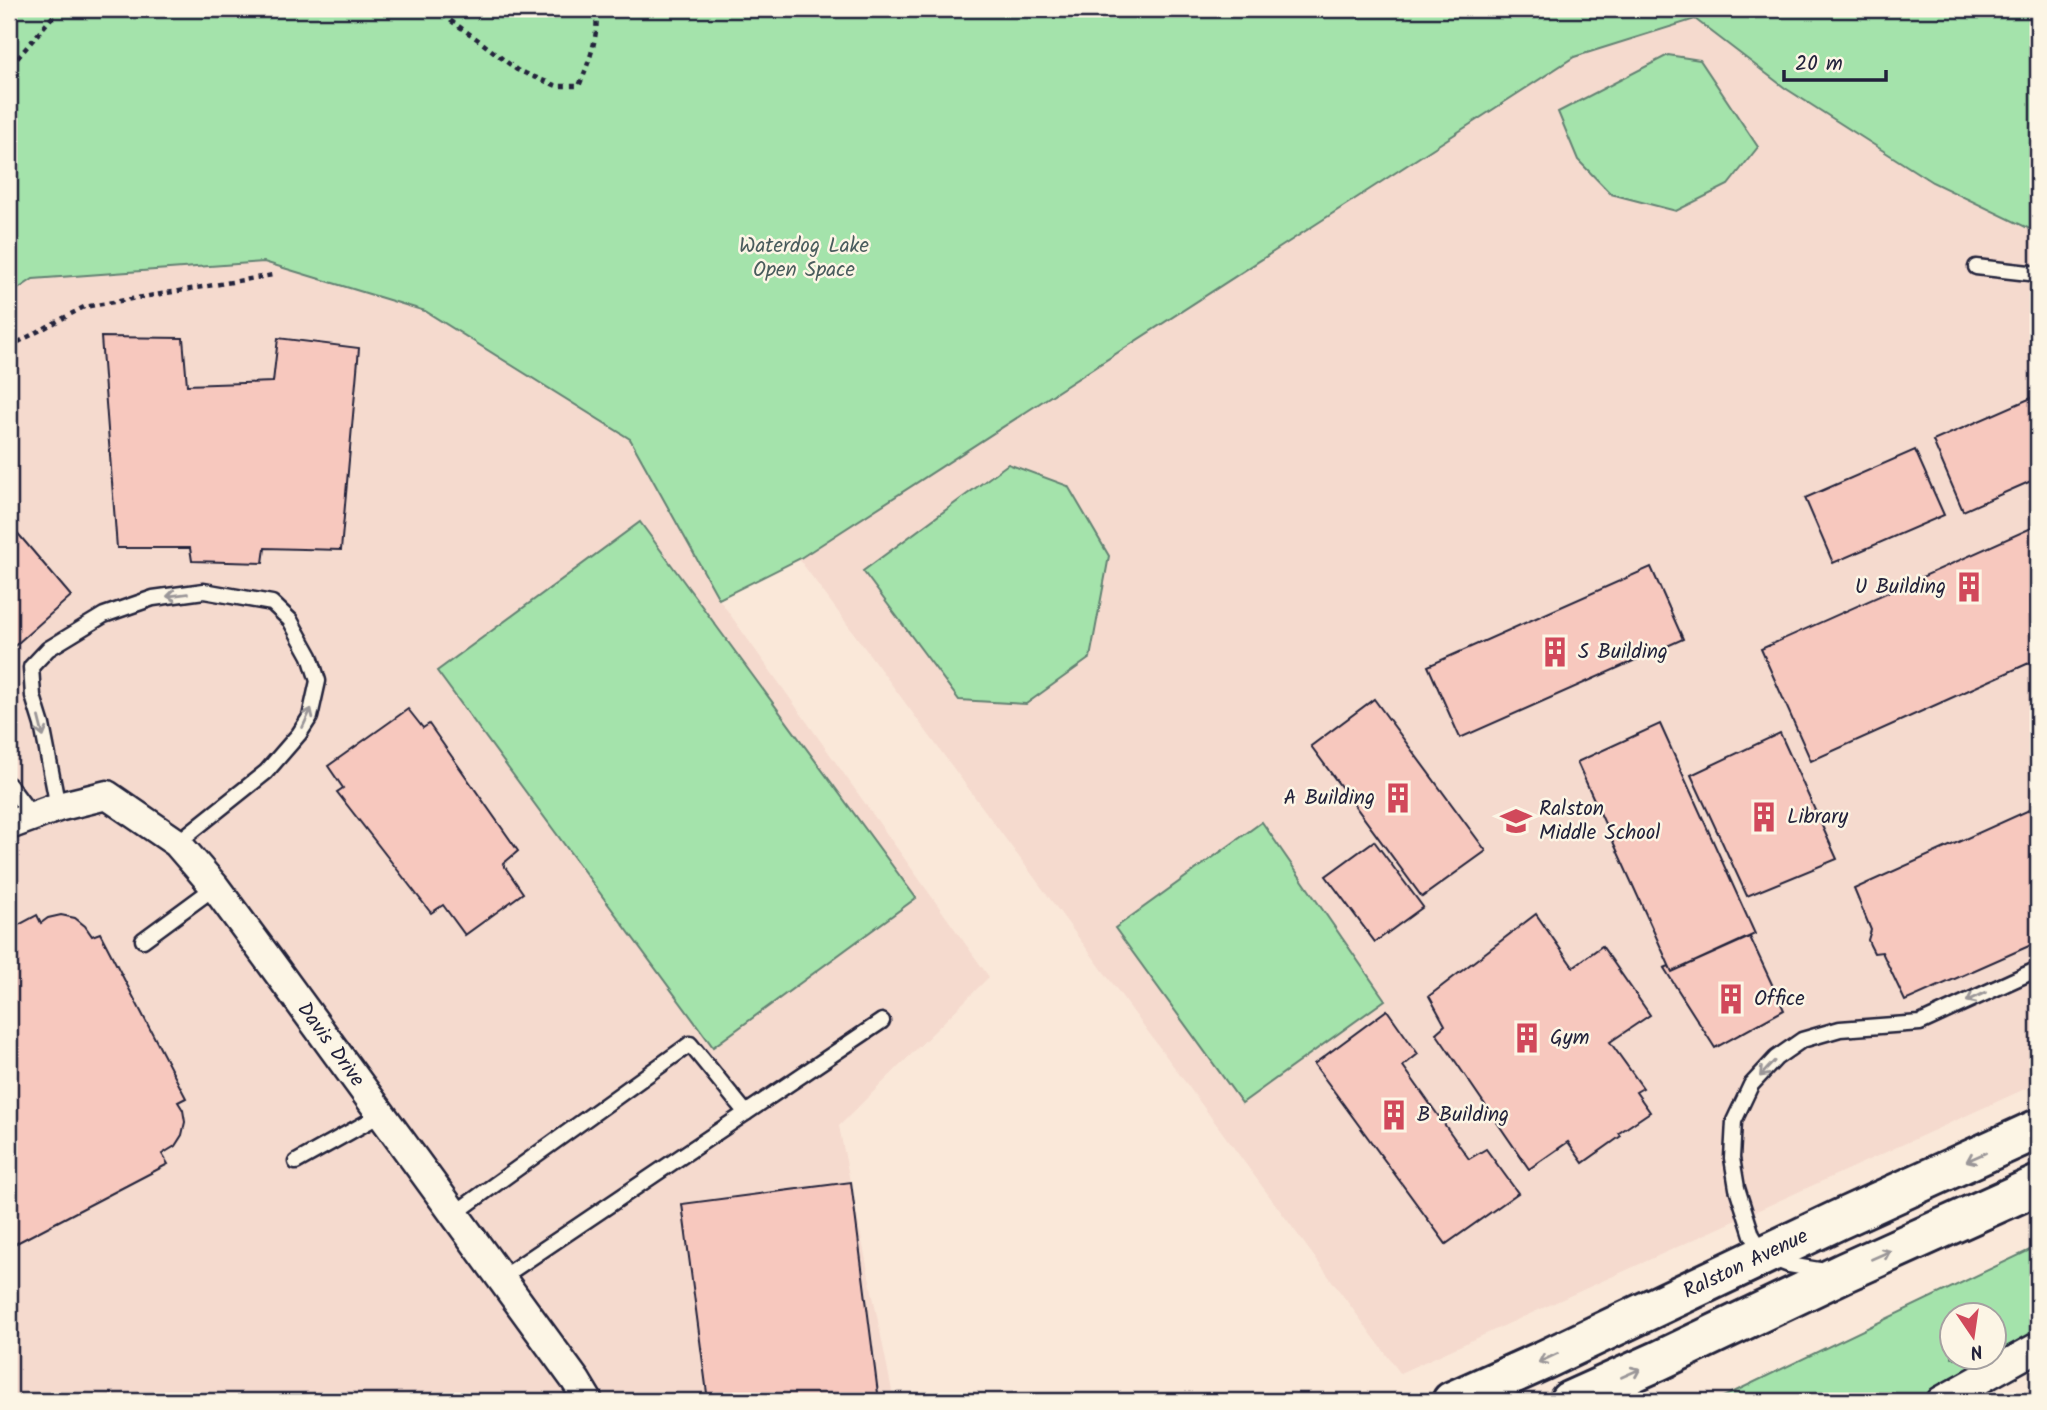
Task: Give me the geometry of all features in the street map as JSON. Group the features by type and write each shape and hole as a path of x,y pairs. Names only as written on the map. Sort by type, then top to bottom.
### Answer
{"main road":[{"name":"Ralston Avenue","path":"1452,1401 2038,1129"},
{"path":"1569,1401 2038,1185"}],"street":[{"name":"Davis Drive","path":"20,820 107,795 177,843 215,887 588,1401"},
{"path":"1941,1401 2038,1347"}],"lane":[{"path":"1976,267 2038,274"},
{"path":"58,807 42,726 33,696 31,667 48,649 104,615 153,598 204,591 272,603 290,620 310,656 318,681 310,717 266,772 177,843"},
{"path":"9,785 20,820"},
{"path":"143,940 215,887"},
{"path":"1845,1272 1817,1271 1765,1256 1752,1235 1737,1188 1732,1158 1734,1121 1751,1086 1776,1058 1802,1040 1840,1029 1920,1023 2038,969"},
{"path":"501,1278 882,1021"},
{"path":"454,1214 690,1044 746,1113"},
{"path":"296,1162 382,1114"}],"path":[{"path":"9,63 16,60 59,9"},
{"path":"434,9 517,70 557,86 579,86 590,60 597,17 595,9"},
{"path":"9,347 84,307 273,275"}],"shaded area":[{"name":"Ralston Middle School","path":"1696,19 1785,88 1932,182 2038,233 2038,1083 1400,1373 799,559 1574,57"},
{"path":"264,262 424,311 630,439 719,599 989,977 839,1126 894,1401 9,1401 9,295 33,279"}],"green space":[{"name":"Waterdog Lake Open Space","path":"9,9 2038,9 2038,233 1932,182 1785,88 1695,19 1574,57 799,559 719,599 630,439 425,311 264,262 33,279 9,295"},
{"path":"1668,55 1700,60 1758,147 1728,185 1676,211 1611,194 1578,160 1558,112"},
{"path":"1008,464 1068,486 1109,556 1090,658 1026,704 959,700 863,571"},
{"path":"640,522 916,898 713,1047 437,671"},
{"path":"1262,822 1385,1000 1242,1103 1115,928"},
{"path":"2038,1246 2038,1349 2008,1364 2008,1302 1938,1302 1938,1372 1993,1372 1937,1401 1715,1401"}],"building":[{"path":"101,337 183,338 187,385 273,382 278,338 359,348 341,550 265,548 263,563 192,561 190,548 117,548"},
{"path":"2038,395 2038,478 1963,511 1933,441"},
{"path":"1915,450 1944,515 1833,563 1805,498"},
{"path":"9,523 71,596 9,651"},
{"name":"U Building","path":"2038,525 2038,659 1811,761 1761,649"},
{"name":"S Building","path":"1651,567 1683,639 1460,738 1428,666"},
{"name":"A Building","path":"1374,699 1486,851 1422,897 1311,746"},
{"path":"408,709 423,728 429,724 518,851 503,864 523,893 465,935 443,905 431,913 337,792 343,788 328,766"},
{"path":"1660,724 1755,934 1672,972 1577,762"},
{"name":"Library","path":"1780,733 1837,859 1747,896 1691,775"},
{"path":"2038,806 2038,942 1905,1001 1882,952 1874,953 1870,945 1868,940 1871,930 1854,889"},
{"path":"1374,841 1423,907 1375,942 1326,876"},
{"name":"Gym","path":"1536,914 1573,967 1602,946 1650,1015 1610,1042 1643,1088 1636,1092 1650,1112 1583,1163 1568,1142 1529,1169 1436,1033 1445,1025 1429,996"},
{"path":"37,915 41,923 61,915 75,918 92,936 100,933 186,1098 178,1102 185,1122 182,1135 175,1146 162,1154 168,1164 9,1247 9,930"},
{"name":"Office","path":"1750,937 1784,1010 1715,1048 1664,968 1669,966 1672,972"},
{"name":"B Building","path":"1387,1010 1418,1054 1403,1066 1469,1159 1486,1149 1518,1193 1446,1244 1314,1064"},
{"path":"851,1182 879,1401 708,1401 682,1204"}],"place":[{"name":"U Building","path":"1969,587"},
{"name":"S Building","path":"1555,652"},
{"name":"A Building","path":"1398,798"},
{"name":"Library","path":"1764,817"},
{"name":"Ralston Middle School","path":"1516,821"},
{"name":"Office","path":"1731,999"},
{"name":"Gym","path":"1527,1038"},
{"name":"B Building","path":"1394,1115"}]}
